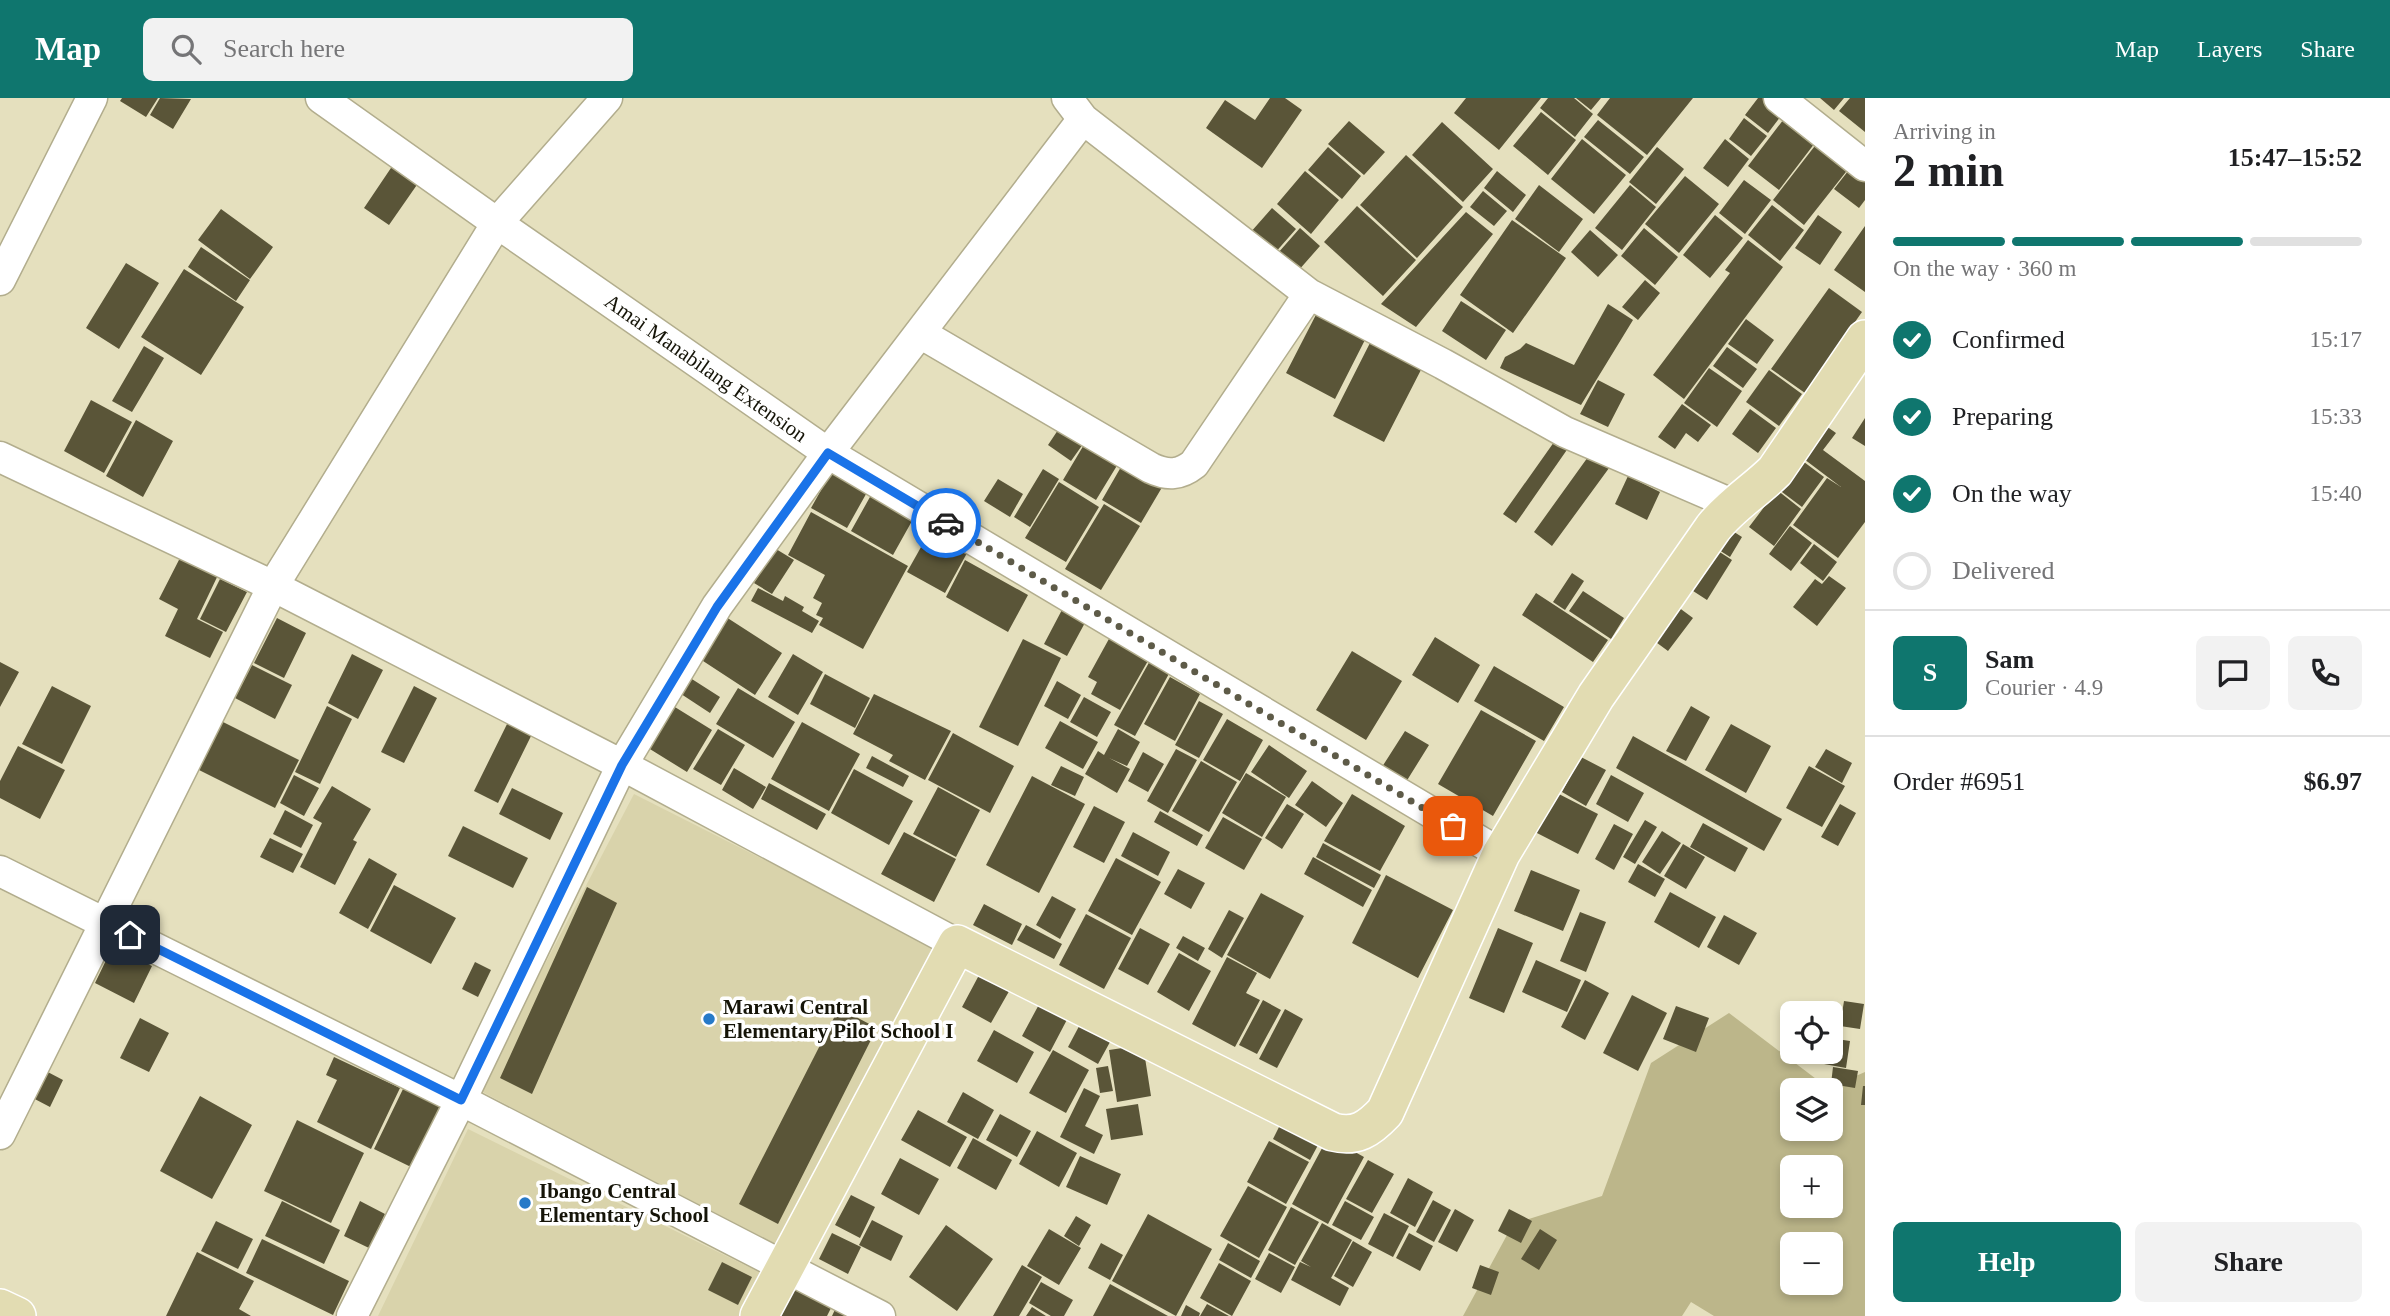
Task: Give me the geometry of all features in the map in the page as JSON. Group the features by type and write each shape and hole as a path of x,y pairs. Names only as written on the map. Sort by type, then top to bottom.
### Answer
{"main road":[{"path":"759,1316 957,944 1333,1132 1345,1135 1359,1133 1373,1125 1385,1112 1501,855 1596,696 1724,515 1775,471 1865,339"},
{"path":"0,1308 18,1316"}],"street":[{"path":"0,280 92,98"},
{"name":"Amai Manabilang Extension","path":"321,98 828,453 1501,855"},
{"path":"0,1133 273,586 496,223 607,98"},
{"path":"1779,98 1865,166"},
{"path":"352,1316 461,1100 622,765 717,607 828,453 920,333 1075,108 1309,294 1565,432 1734,505"},
{"path":"920,333 1151,468 1167,474 1177,474 1194,464 1309,294"},
{"path":"0,457 273,586 622,765 957,944"},
{"path":"0,872 461,1100 880,1316"}],"shaded area":[{"name":"Marawi Central Elementary Pilot School I","path":"634,794 940,949 778,1250 479,1090"},
{"path":"1729,1013 1780,1052 1780,1064 1796,1064 1815,1078 1780,1078 1780,1141 1843,1141 1843,1082 1865,1072 1865,1316 1714,1316 1691,1302 1682,1316 1463,1316 1513,1224 1602,1196 1651,1063"},
{"name":"Ibango Central Elementary School","path":"468,1129 767,1276 746,1316 378,1316"}],"building":[{"path":"122,98 158,98 146,117 120,101"},
{"path":"160,98 191,99 173,129 150,115"},
{"path":"1270,98 1285,98 1302,110 1262,168 1206,128 1225,100 1255,120"},
{"path":"1466,98 1541,98 1499,150 1454,113"},
{"path":"1548,98 1574,98 1593,114 1575,137 1540,108"},
{"path":"1576,98 1601,98 1591,110"},
{"path":"1610,98 1693,98 1647,155 1597,115"},
{"path":"1758,98 1774,98 1787,108 1768,133 1745,115"},
{"path":"1820,98 1844,98 1834,110"},
{"path":"1850,98 1865,98 1865,132 1839,111"},
{"path":"1790,111 1821,135 1779,190 1748,166"},
{"path":"1541,112 1576,140 1548,175 1513,146"},
{"path":"1744,118 1767,136 1751,156 1729,139"},
{"path":"1598,120 1644,157 1630,174 1584,137"},
{"path":"1349,121 1385,152 1364,175 1328,144"},
{"path":"1442,122 1493,169 1463,202 1412,155"},
{"path":"1821,138 1853,163 1804,225 1773,200"},
{"path":"1582,139 1626,175 1594,214 1551,179"},
{"path":"1725,139 1749,159 1728,187 1703,168"},
{"path":"1328,147 1361,176 1342,199 1308,170"},
{"path":"1657,147 1684,169 1656,204 1629,182"},
{"path":"1406,155 1463,207 1417,258 1360,205"},
{"path":"395,162 421,179 389,225 364,208"},
{"path":"1852,166 1865,176 1865,200 1859,208 1834,189"},
{"path":"1305,171 1339,200 1311,234 1277,204"},
{"path":"1497,171 1526,195 1513,212 1484,188"},
{"path":"1685,176 1719,204 1679,253 1645,224"},
{"path":"1744,180 1771,200 1745,234 1719,213"},
{"path":"1539,185 1583,219 1559,252 1515,219"},
{"path":"1630,185 1656,207 1622,250 1595,228"},
{"path":"1483,191 1507,211 1494,226 1470,207"},
{"path":"1772,205 1804,230 1780,261 1748,235"},
{"path":"1357,206 1416,260 1383,296 1324,242"},
{"path":"1272,208 1296,229 1274,254 1250,233"},
{"path":"221,209 273,247 250,279 198,240"},
{"path":"1466,212 1493,234 1416,327 1381,304"},
{"path":"1715,215 1743,238 1710,278 1683,255"},
{"path":"1818,215 1842,232 1820,265 1795,248"},
{"path":"1512,220 1566,258 1513,333 1460,295"},
{"path":"1865,226 1865,292 1834,270"},
{"path":"1300,228 1320,246 1298,271 1278,253"},
{"path":"1644,228 1678,257 1655,285 1621,256"},
{"path":"1590,230 1618,255 1598,277 1571,252"},
{"path":"1748,240 1783,267 1684,399 1653,375 1730,273 1725,270"},
{"path":"201,247 250,280 236,301 188,267"},
{"path":"126,263 159,283 119,349 86,328"},
{"path":"184,269 244,307 201,375 141,337"},
{"path":"1645,280 1660,293 1638,320 1622,307"},
{"path":"1829,288 1862,312 1805,393 1771,369"},
{"path":"1461,301 1506,330 1486,360 1442,331"},
{"path":"1608,304 1633,320 1581,405 1500,368 1505,357 1526,343 1574,365"},
{"path":"1321,305 1370,330 1335,399 1286,373"},
{"path":"1746,319 1774,340 1757,364 1728,344"},
{"path":"1373,337 1424,364 1384,442 1333,416"},
{"path":"144,346 164,358 132,412 112,401"},
{"path":"1727,347 1757,369 1743,388 1713,366"},
{"path":"1709,368 1742,391 1717,427 1684,403"},
{"path":"1769,370 1802,394 1779,426 1746,402"},
{"path":"1598,380 1625,394 1608,427 1580,414"},
{"path":"91,400 132,422 104,473 64,451"},
{"path":"1682,404 1711,425 1698,442 1686,433 1675,449 1658,437"},
{"path":"1750,409 1776,428 1758,453 1732,434"},
{"path":"1865,418 1865,446 1852,438"},
{"path":"136,420 173,441 143,497 106,476"},
{"path":"1064,421 1088,437 1071,461 1048,445"},
{"path":"1819,421 1836,433 1823,450 1865,481 1865,522 1838,558 1793,525 1827,478 1841,487 1796,453"},
{"path":"1559,435 1571,444 1516,523 1503,514"},
{"path":"1088,438 1121,459 1096,500 1063,480"},
{"path":"1593,450 1612,464 1552,546 1534,532"},
{"path":"1796,456 1824,477 1802,507 1774,486"},
{"path":"1125,460 1164,484 1141,523 1102,500"},
{"path":"834,467 870,487 847,528 811,508"},
{"path":"1043,469 1059,479 1030,527 1014,517"},
{"path":"1628,476 1660,492 1647,520 1615,504"},
{"path":"998,479 1023,494 1010,517 984,501"},
{"path":"1059,482 1099,507 1066,562 1025,538"},
{"path":"875,488 917,512 893,555 851,531"},
{"path":"1777,490 1801,509 1774,546 1749,527"},
{"path":"1104,504 1140,526 1101,590 1065,569"},
{"path":"811,512 908,566 863,649 819,625 823,618 816,615 822,603 813,598 825,575 788,555"},
{"path":"934,524 972,544 945,593 907,572"},
{"path":"1790,526 1812,543 1791,571 1769,554"},
{"path":"1731,530 1742,537 1730,557 1719,550"},
{"path":"1814,544 1837,562 1823,581 1800,563"},
{"path":"776,549 794,560 772,594 754,583"},
{"path":"1715,549 1732,560 1707,600 1690,589"},
{"path":"182,554 219,573 197,619 223,632 210,658 165,636 178,609 159,599"},
{"path":"965,560 1028,595 1008,632 946,597"},
{"path":"1572,573 1584,581 1565,610 1553,602"},
{"path":"1829,576 1846,588 1817,626 1793,607 1815,579 1822,584"},
{"path":"220,579 247,592 226,632 200,619"},
{"path":"758,588 783,601 785,596 804,607 802,611 819,621 812,633 751,601"},
{"path":"1583,591 1624,618 1611,639 1569,611"},
{"path":"1536,593 1608,640 1593,662 1522,615"},
{"path":"1674,604 1693,618 1668,651 1649,637"},
{"path":"1064,606 1087,619 1067,656 1044,644"},
{"path":"726,617 782,653 755,695 700,659"},
{"path":"277,618 306,633 284,678 254,663"},
{"path":"1110,637 1149,659 1120,710 1091,694 1097,682 1088,677"},
{"path":"1435,637 1480,665 1458,703 1412,675"},
{"path":"1023,639 1061,658 1018,746 979,727"},
{"path":"1352,651 1402,681 1366,740 1316,710"},
{"path":"352,654 383,670 358,719 328,703"},
{"path":"793,654 823,672 798,715 768,697"},
{"path":"1151,659 1171,670 1135,736 1114,725"},
{"path":"0,662 19,672 0,707"},
{"path":"252,665 292,685 275,719 235,698"},
{"path":"1494,666 1564,707 1544,741 1474,701"},
{"path":"684,674 720,697 710,713 675,690"},
{"path":"825,674 870,698 855,728 810,704"},
{"path":"1170,677 1200,694 1175,741 1144,724"},
{"path":"1057,681 1081,695 1068,719 1044,706"},
{"path":"52,686 91,706 62,764 22,744"},
{"path":"414,686 437,698 404,763 381,752"},
{"path":"738,688 795,722 773,758 716,724"},
{"path":"874,694 951,731 925,780 889,761 893,755 853,734"},
{"path":"1084,697 1111,712 1097,737 1070,722"},
{"path":"1199,701 1223,714 1199,758 1175,745"},
{"path":"670,704 712,730 687,772 645,746"},
{"path":"327,706 352,719 320,784 295,772"},
{"path":"1691,706 1710,717 1686,761 1666,751"},
{"path":"1481,710 1536,741 1493,816 1438,784"},
{"path":"510,718 534,730 498,803 474,791"},
{"path":"1227,719 1263,740 1240,781 1203,760"},
{"path":"221,721 299,760 275,808 197,769"},
{"path":"1060,721 1098,742 1083,769 1045,748"},
{"path":"802,722 860,754 829,811 771,779"},
{"path":"1731,724 1771,746 1746,793 1705,770"},
{"path":"718,729 745,745 721,785 693,769"},
{"path":"1118,729 1140,742 1127,766 1109,758 1130,769 1117,793 1085,774 1098,751 1104,755"},
{"path":"1405,731 1429,745 1406,782 1382,767"},
{"path":"953,733 1014,766 990,813 928,780"},
{"path":"1633,736 1782,819 1764,851 1616,768"},
{"path":"1269,745 1307,771 1289,798 1251,772"},
{"path":"18,746 65,770 40,819 0,798 0,781"},
{"path":"1176,749 1197,760 1168,813 1147,801"},
{"path":"1826,749 1852,763 1842,783 1815,767"},
{"path":"1143,752 1164,764 1148,792 1128,781"},
{"path":"872,756 909,776 903,787 866,768"},
{"path":"1581,757 1606,770 1586,806 1562,792"},
{"path":"1201,761 1237,782 1209,832 1172,811"},
{"path":"1061,766 1084,777 1075,796 1051,785"},
{"path":"1809,766 1845,786 1822,827 1786,808"},
{"path":"734,768 766,787 753,809 722,790"},
{"path":"854,769 913,801 889,845 831,813"},
{"path":"1246,773 1286,797 1262,837 1222,813"},
{"path":"294,775 319,788 304,816 280,803"},
{"path":"1611,775 1644,793 1628,822 1596,804"},
{"path":"1032,776 1085,804 1039,893 986,865"},
{"path":"1312,781 1343,803 1326,827 1295,805"},
{"path":"769,783 826,814 817,830 761,799"},
{"path":"332,786 371,809 353,840 357,842 335,885 300,867 322,823 313,818"},
{"path":"938,787 980,810 956,857 913,834"},
{"path":"512,788 563,813 550,840 499,814"},
{"path":"1553,791 1598,814 1578,854 1533,831"},
{"path":"1352,794 1405,826 1380,871 1324,841"},
{"path":"1287,804 1304,814 1282,849 1265,838"},
{"path":"1840,804 1856,813 1838,846 1821,837"},
{"path":"1094,806 1125,822 1104,863 1073,847"},
{"path":"285,810 313,825 301,848 273,834"},
{"path":"1160,811 1203,835 1197,846 1154,822"},
{"path":"1223,817 1262,839 1244,870 1205,848"},
{"path":"1645,820 1657,827 1635,864 1623,857"},
{"path":"1703,823 1748,848 1735,872 1690,847"},
{"path":"1614,824 1633,834 1614,870 1595,859"},
{"path":"463,826 528,858 513,888 448,856"},
{"path":"1662,831 1681,843 1660,874 1642,862"},
{"path":"904,832 956,859 934,902 881,874"},
{"path":"1133,832 1170,852 1158,876 1121,856"},
{"path":"270,838 303,854 293,873 260,857"},
{"path":"1323,843 1381,875 1374,888 1316,857"},
{"path":"1683,844 1705,857 1686,889 1664,876"},
{"path":"1313,857 1372,890 1363,907 1304,874"},
{"path":"369,858 397,874 368,929 339,913"},
{"path":"1116,858 1161,882 1132,935 1088,911"},
{"path":"1638,864 1665,879 1655,897 1628,882"},
{"path":"1178,869 1205,883 1191,909 1164,894"},
{"path":"1531,870 1580,890 1563,931 1514,911"},
{"path":"1386,875 1453,910 1418,978 1352,943"},
{"path":"394,885 456,918 431,964 370,931"},
{"path":"587,887 617,903 532,1094 500,1078"},
{"path":"1670,892 1716,917 1699,948 1654,922"},
{"path":"1261,893 1304,916 1270,979 1227,955"},
{"path":"1052,896 1076,909 1060,939 1036,925"},
{"path":"984,904 1022,924 1012,945 973,925"},
{"path":"1229,910 1244,918 1222,958 1208,949"},
{"path":"1580,912 1606,922 1586,972 1560,961"},
{"path":"1086,914 1131,938 1104,989 1059,965"},
{"path":"1724,915 1757,933 1739,965 1707,947"},
{"path":"1026,925 1062,944 1054,959 1017,940"},
{"path":"1140,928 1170,944 1148,985 1118,969"},
{"path":"1498,928 1533,943 1504,1013 1469,998"},
{"path":"1183,936 1205,948 1198,961 1176,948"},
{"path":"113,946 152,966 134,1003 95,983"},
{"path":"1179,953 1211,971 1189,1011 1157,992"},
{"path":"1227,957 1257,973 1246,993 1260,1000 1235,1047 1192,1024"},
{"path":"1536,960 1581,980 1567,1012 1522,992"},
{"path":"475,962 491,970 478,997 462,989"},
{"path":"986,962 1016,979 991,1023 962,1007"},
{"path":"1585,980 1609,993 1585,1040 1561,1027"},
{"path":"1632,995 1667,1013 1638,1071 1603,1053"},
{"path":"1043,997 1071,1012 1050,1052 1022,1036"},
{"path":"1263,1000 1281,1010 1257,1054 1239,1045"},
{"path":"1844,1001 1864,1004 1860,1029 1843,1026"},
{"path":"1676,1006 1709,1018 1696,1052 1663,1039"},
{"path":"839,1008 877,1028 778,1224 739,1204"},
{"path":"1285,1009 1303,1019 1277,1068 1259,1059"},
{"path":"1085,1015 1116,1031 1098,1064 1068,1047"},
{"path":"140,1018 169,1033 149,1072 120,1058"},
{"path":"994,1030 1034,1052 1017,1083 977,1061"},
{"path":"1843,1040 1850,1041 1846,1068 1824,1064 1843,1064"},
{"path":"1143,1045 1151,1096 1117,1102 1109,1050"},
{"path":"1053,1050 1089,1070 1066,1113 1029,1093"},
{"path":"334,1057 400,1088 371,1149 317,1122 337,1080 326,1075"},
{"path":"1108,1066 1113,1091 1100,1093 1096,1068"},
{"path":"1833,1067 1858,1071 1855,1088 1843,1086 1843,1078 1832,1078"},
{"path":"42,1069 63,1080 50,1107 29,1096"},
{"path":"1863,1086 1865,1105 1861,1105"},
{"path":"1084,1088 1100,1096 1085,1126 1103,1135 1094,1154 1060,1137"},
{"path":"403,1089 440,1106 411,1167 374,1149"},
{"path":"963,1092 994,1110 978,1139 947,1122"},
{"path":"200,1096 252,1125 212,1199 160,1171"},
{"path":"1138,1104 1143,1135 1111,1140 1106,1109"},
{"path":"918,1110 967,1137 950,1167 901,1140"},
{"path":"1286,1113 1324,1134 1310,1160 1273,1139"},
{"path":"1000,1114 1031,1131 1017,1157 986,1140"},
{"path":"297,1120 364,1153 331,1223 264,1191"},
{"path":"1037,1131 1077,1153 1059,1187 1019,1164"},
{"path":"1328,1137 1364,1157 1328,1224 1292,1204"},
{"path":"973,1138 1012,1160 996,1190 957,1168"},
{"path":"1269,1141 1309,1162 1286,1204 1247,1182"},
{"path":"1080,1156 1121,1174 1107,1205 1066,1187"},
{"path":"900,1158 939,1179 919,1215 881,1194"},
{"path":"1368,1160 1394,1174 1372,1213 1346,1199"},
{"path":"1408,1178 1433,1192 1415,1227 1390,1213"},
{"path":"1248,1186 1287,1207 1259,1258 1220,1236"},
{"path":"851,1195 875,1207 860,1238 835,1225"},
{"path":"1433,1200 1451,1210 1434,1242 1416,1232"},
{"path":"282,1201 340,1230 324,1264 265,1236"},
{"path":"360,1201 385,1214 369,1248 344,1236"},
{"path":"1345,1201 1374,1217 1361,1240 1332,1225"},
{"path":"1291,1207 1319,1222 1295,1265 1268,1250"},
{"path":"1455,1209 1474,1220 1457,1252 1438,1242"},
{"path":"1509,1209 1532,1221 1521,1243 1498,1231"},
{"path":"1384,1213 1409,1226 1393,1257 1368,1244"},
{"path":"1148,1214 1212,1249 1176,1316 1112,1281"},
{"path":"1076,1216 1091,1225 1079,1246 1064,1236"},
{"path":"872,1220 903,1236 891,1261 859,1245"},
{"path":"216,1221 253,1239 238,1269 201,1251"},
{"path":"1322,1223 1352,1240 1331,1278 1349,1288 1340,1306 1291,1280 1300,1262 1311,1267 1301,1261"},
{"path":"946,1225 993,1259 957,1311 909,1277"},
{"path":"1049,1229 1081,1248 1059,1285 1027,1266"},
{"path":"1540,1229 1557,1240 1539,1270 1521,1259"},
{"path":"832,1233 861,1247 848,1274 819,1259"},
{"path":"1409,1233 1433,1246 1420,1271 1396,1258"},
{"path":"262,1239 349,1281 333,1315 246,1273"},
{"path":"1353,1241 1372,1252 1353,1287 1334,1276"},
{"path":"1101,1243 1123,1255 1110,1280 1088,1268"},
{"path":"1228,1243 1260,1261 1251,1278 1219,1260"},
{"path":"197,1252 254,1281 239,1309 251,1316 166,1316"},
{"path":"1269,1253 1295,1267 1281,1293 1255,1279"},
{"path":"722,1262 752,1277 738,1305 708,1290"},
{"path":"1219,1263 1251,1281 1232,1316 1200,1298"},
{"path":"1022,1265 1042,1277 1019,1316 993,1316"},
{"path":"1480,1265 1499,1272 1491,1295 1472,1288"},
{"path":"1041,1282 1073,1300 1064,1316 1051,1316 1029,1303"},
{"path":"1110,1284 1168,1316 1093,1316"},
{"path":"791,1288 831,1308 827,1316 777,1316"},
{"path":"839,1301 870,1316 832,1316"},
{"path":"1207,1304 1229,1316 1200,1316"},
{"path":"1186,1305 1200,1313 1199,1316 1181,1316"},
{"path":"1032,1307 1046,1316 1026,1316"}],"way so far":[{"path":"946,523 1453,826"}],"place":[{"name":"Marawi Central Elementary Pilot School I","path":"709,1019"},
{"name":"Ibango Central Elementary School","path":"525,1203"}],"route":[{"path":"130,935 461,1100 622,765 717,607 828,453 946,523"}]}
